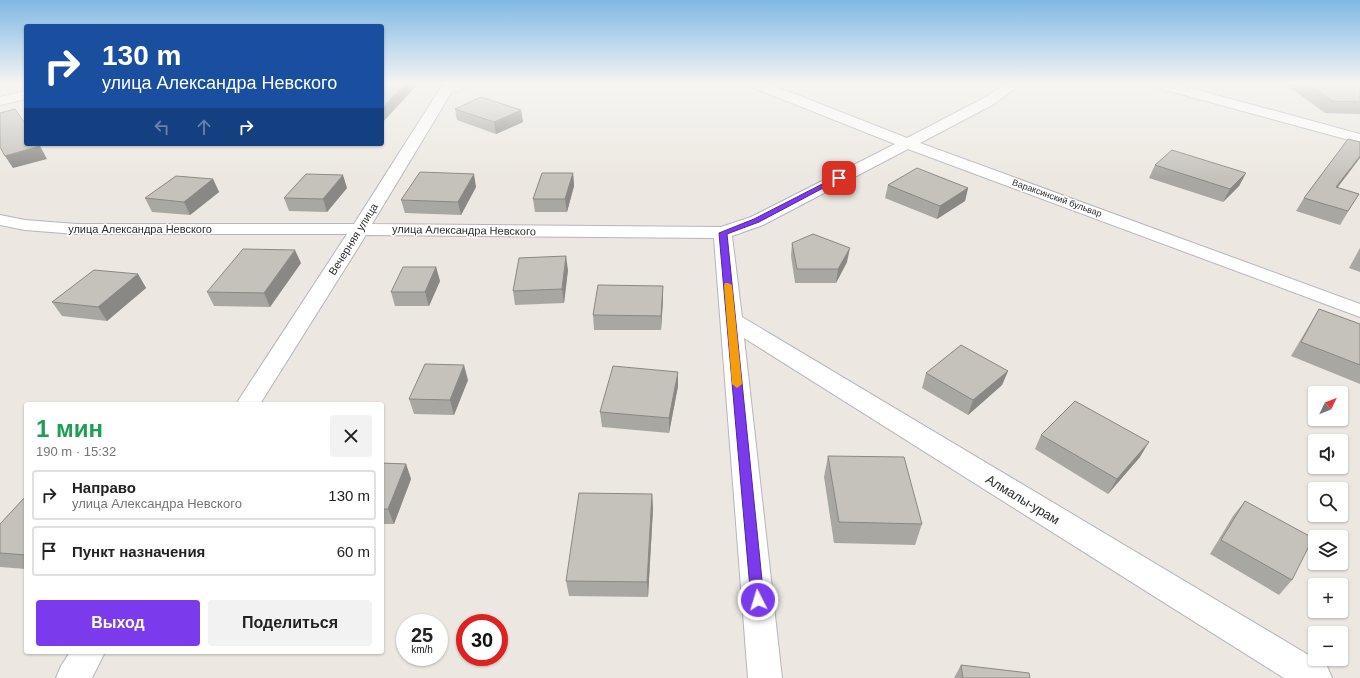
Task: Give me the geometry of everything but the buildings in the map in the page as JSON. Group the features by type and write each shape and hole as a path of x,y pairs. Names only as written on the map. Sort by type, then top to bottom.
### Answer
{"street":[{"name":"Вечерняя улица","path":"249,402 360,229 431,115"},
{"name":"Вараксинский бульвар","path":"835,115 907,143 1360,311"},
{"name":"улица Александра Невского","path":"0,220 25,226 76,229 360,229 723,233 757,221 962,115"},
{"path":"1271,115 1360,139"},
{"path":"723,233 765,678"},
{"name":"Алмалы-урам","path":"731,320 1315,678"},
{"path":"72,678 88,654"}],"slow traffic":[{"path":"728,285 737,384"}],"route":[{"path":"758,600 723,233 757,221 839,178"}]}
